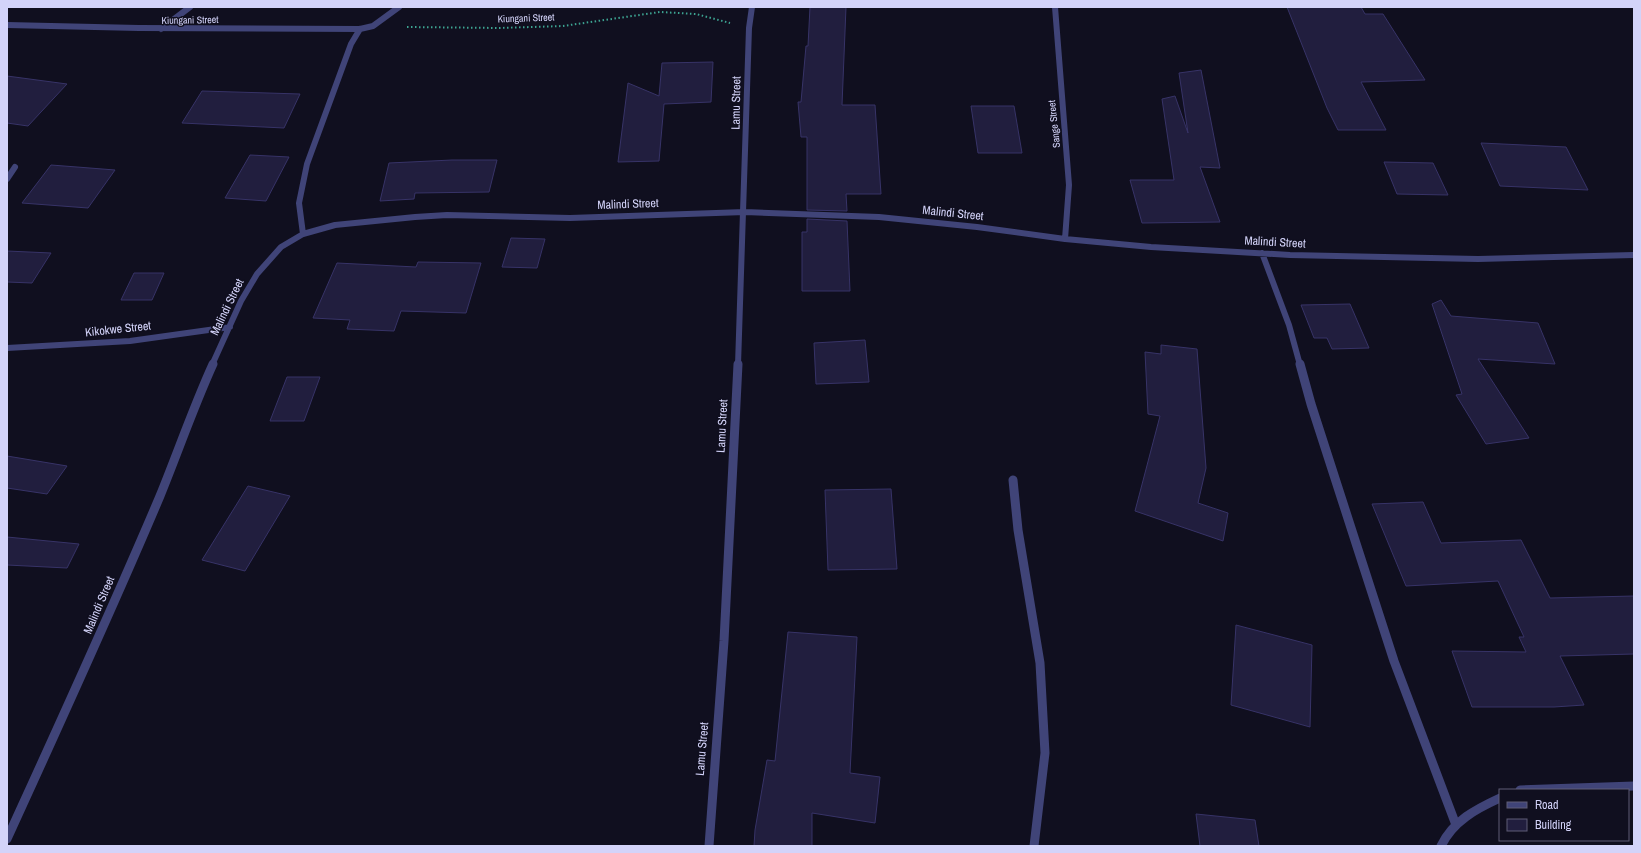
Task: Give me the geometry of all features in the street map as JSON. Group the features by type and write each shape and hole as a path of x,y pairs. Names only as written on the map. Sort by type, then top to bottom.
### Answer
{"street":[{"path":"160,29 190,7"},
{"name":"Kiungani Street","path":"7,25 126,29 360,29 373,26 399,7"},
{"name":"Lamu Street","path":"709,846 711,782 724,642 745,212 749,28 752,7"},
{"name":"Sange Street","path":"1055,7 1069,185 1065,239"},
{"path":"303,234 299,203 307,164 351,44 360,29"},
{"path":"7,179 15,167"},
{"name":"Malindi Street","path":"7,839 82,675 160,495 194,406 241,300 256,274 281,247 303,234 336,225 447,215 570,218 745,212 879,216 1065,239 1262,253 1478,259 1634,255"},
{"path":"1262,253 1288,325 1311,404 1394,661 1456,825"},
{"name":"Kikokwe Street","path":"7,348 130,341 230,327"},
{"path":"1013,480 1018,530 1040,663 1044,753 1034,846"},
{"path":"1548,789 1634,786"},
{"path":"1441,846 1443,840 1456,825 1479,807 1499,798"}],"path":[{"name":"Kiungani Street","path":"373,26 499,28 563,26 676,11 708,16 749,28"}],"building":[{"path":"810,7 846,7 842,105 875,105 881,194 846,194 847,211 807,210 807,137 801,137 798,102 801,102 806,46 808,46"},
{"path":"1287,7 1361,7 1365,14 1383,14 1425,80 1361,82 1386,130 1338,130 1327,108"},
{"path":"713,62 711,102 664,104 659,161 618,162 628,83 659,96 662,63"},
{"path":"1201,70 1220,168 1200,167 1220,222 1142,223 1130,180 1174,180 1162,99 1175,96 1188,133 1179,73"},
{"path":"7,76 67,84 28,126 7,123"},
{"path":"202,91 300,94 284,128 182,123"},
{"path":"971,106 1014,106 1022,153 978,153"},
{"path":"1481,143 1566,147 1588,190 1500,186"},
{"path":"250,155 289,157 266,201 225,198"},
{"path":"452,160 497,160 489,192 415,193 414,199 380,201 389,163"},
{"path":"1384,162 1433,163 1448,195 1397,194"},
{"path":"51,165 115,170 88,208 22,203"},
{"path":"807,219 847,221 850,291 802,291 802,232 807,232"},
{"path":"511,238 545,239 537,268 502,267"},
{"path":"7,251 51,253 32,283 7,282"},
{"path":"418,262 481,263 466,313 401,311 394,331 347,329 350,320 313,318 337,263 416,267"},
{"path":"134,273 164,273 152,300 121,300"},
{"path":"1441,300 1451,316 1538,323 1555,364 1478,359 1529,438 1486,444 1456,395 1462,394 1432,304"},
{"path":"1350,304 1369,348 1332,349 1327,338 1314,338 1301,305"},
{"path":"865,340 869,382 816,384 814,343"},
{"path":"1161,345 1197,349 1206,468 1198,503 1228,513 1223,541 1135,511 1160,416 1148,414 1145,352 1161,354"},
{"path":"287,377 320,377 304,421 270,421"},
{"path":"7,456 67,466 47,494 7,488"},
{"path":"248,486 290,496 245,571 202,560"},
{"path":"891,489 897,569 828,570 825,490"},
{"path":"1423,502 1441,543 1521,540 1550,598 1634,596 1634,654 1560,656 1584,705 1554,707 1472,707 1452,651 1526,652 1519,637 1524,637 1498,581 1406,586 1372,504"},
{"path":"7,537 79,544 67,568 7,565"},
{"path":"1236,625 1312,645 1310,727 1231,705"},
{"path":"788,632 857,637 850,773 880,777 875,823 812,813 812,846 754,846 755,830 767,760 775,761"},
{"path":"1196,814 1255,820 1259,846 1200,846"}]}
